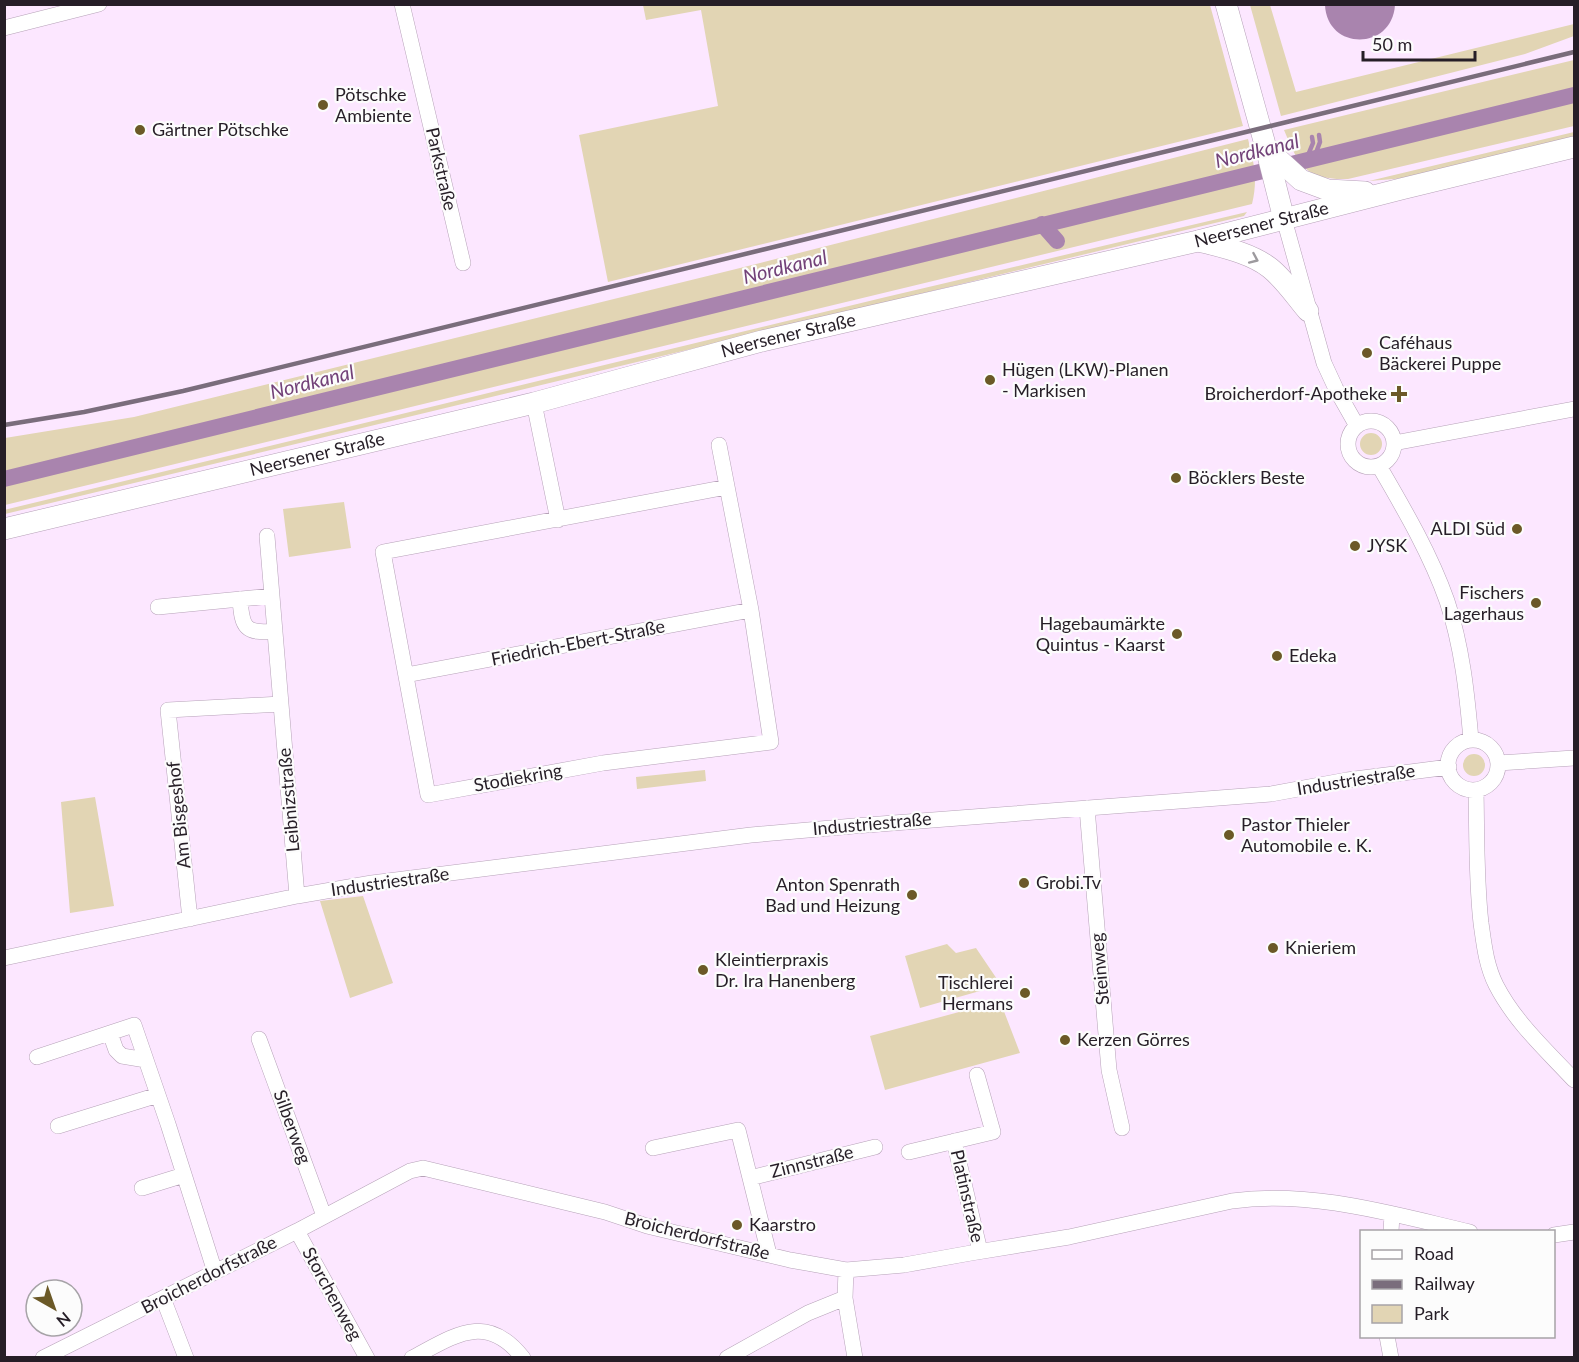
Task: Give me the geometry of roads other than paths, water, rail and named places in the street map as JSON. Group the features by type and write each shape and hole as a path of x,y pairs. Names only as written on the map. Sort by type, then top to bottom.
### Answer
{"main road":[{"path":"1226,4 1284,219"},
{"name":"Neersener Straße","path":"4,529 534,403 762,341 1198,241 1575,147"},
{"path":"1266,148 1301,180 1328,190 1347,192 1401,189"},
{"path":"1198,241 1252,258 1268,266 1308,311"}],"street":[{"path":"4,28 99,4"},
{"name":"Parkstraße","path":"402,4 463,263"},
{"path":"1284,219 1326,370 1357,426"},
{"path":"534,403 558,520"},
{"path":"1394,443 1575,409"},
{"path":"1366,422 1376,422 1385,426 1391,433 1394,443 1392,453 1387,460 1379,466 1368,467 1358,463 1351,455 1348,445 1350,434 1357,426 1366,422"},
{"name":"Stodiekring","path":"719,445 751,610 771,742 603,763 428,795 383,552 727,487"},
{"path":"1379,466 1427,555 1446,600 1457,635 1465,675 1471,740"},
{"name":"Leibnizstraße","path":"267,536 297,896"},
{"path":"158,607 273,596"},
{"path":"240,599 241,618 249,629 260,633 275,631"},
{"name":"Friedrich-Ebert-Straße","path":"406,675 751,610"},
{"name":"Am Bisgeshof","path":"190,919 168,710 281,704"},
{"path":"1471,740 1481,741 1490,746 1496,754 1498,764 1497,773 1485,788 1466,789 1451,777 1449,759 1457,746 1471,740"},
{"path":"1498,764 1575,758"},
{"name":"Industriestraße","path":"297,896 372,883 751,835 854,825 1271,794 1347,780 1449,767"},
{"path":"1476,790 1477,887 1487,962 1499,990 1519,1020 1575,1080"},
{"name":"Steinweg","path":"1087,808 1109,1070 1122,1128"},
{"path":"4,958 297,896"},
{"path":"37,1058 134,1025 215,1272"},
{"path":"110,1033 118,1053 127,1058 146,1060"},
{"name":"Silberweg","path":"260,1039 324,1216"},
{"name":"Platinstraße","path":"909,1152 993,1132 977,1075"},
{"path":"58,1125 158,1095"},
{"name":"Zinnstraße","path":"653,1148 738,1130 769,1254"},
{"name":"Platinstraße","path":"954,1141 980,1251"},
{"name":"Zinnstraße","path":"750,1178 875,1147"},
{"name":"Broicherdorfstraße","path":"43,1358 410,1171 423,1168 604,1212 646,1226 846,1270 904,1265 1069,1237 1249,1198 1268,1197 1340,1203 1461,1230"},
{"path":"142,1188 184,1175"},
{"path":"1391,1230 1392,1214"},
{"name":"Storchenweg","path":"297,1230 367,1358"},
{"path":"1555,1235 1575,1232"},
{"path":"846,1270 845,1298 855,1358"},
{"path":"164,1298 186,1358"},
{"path":"727,1358 808,1313 845,1298"},
{"path":"412,1358 455,1335 472,1331 501,1337 512,1345 523,1358"},
{"path":"1387,1338 1391,1358"}],"waterway":[{"name":"Nordkanal","path":"4,479 1574,95"},
{"path":"1314,158 1320,142 1319,135"},
{"path":"1306,160 1313,143 1312,137"},
{"path":"1042,224 1057,241"}],"railway":[{"path":"4,425 84,412 183,391 1574,52"}],"place":[{"name":"Pötschke Ambiente","path":"323,105"},
{"name":"Gärtner Pötschke","path":"140,130"},
{"name":"Caféhaus Bäckerei Puppe","path":"1367,353"},
{"name":"Hügen (LKW)-Planen - Markisen","path":"990,380"},
{"name":"Broicherdorf-Apotheke","path":"1399,394"},
{"name":"Böcklers Beste","path":"1176,478"},
{"name":"ALDI Süd","path":"1517,529"},
{"name":"JYSK","path":"1355,546"},
{"name":"Fischers Lagerhaus","path":"1536,603"},
{"name":"Hagebaumärkte Quintus - Kaarst","path":"1177,634"},
{"name":"Edeka","path":"1277,656"},
{"name":"Pastor Thieler Automobile e. K.","path":"1229,835"},
{"name":"Grobi.Tv","path":"1024,883"},
{"name":"Anton Spenrath Bad und Heizung","path":"912,895"},
{"name":"Knieriem","path":"1273,948"},
{"name":"Kleintierpraxis Dr. Ira Hanenberg","path":"703,970"},
{"name":"Tischlerei Hermans","path":"1025,993"},
{"name":"Kerzen Görres","path":"1065,1040"},
{"name":"Kaarstro","path":"737,1225"}]}
